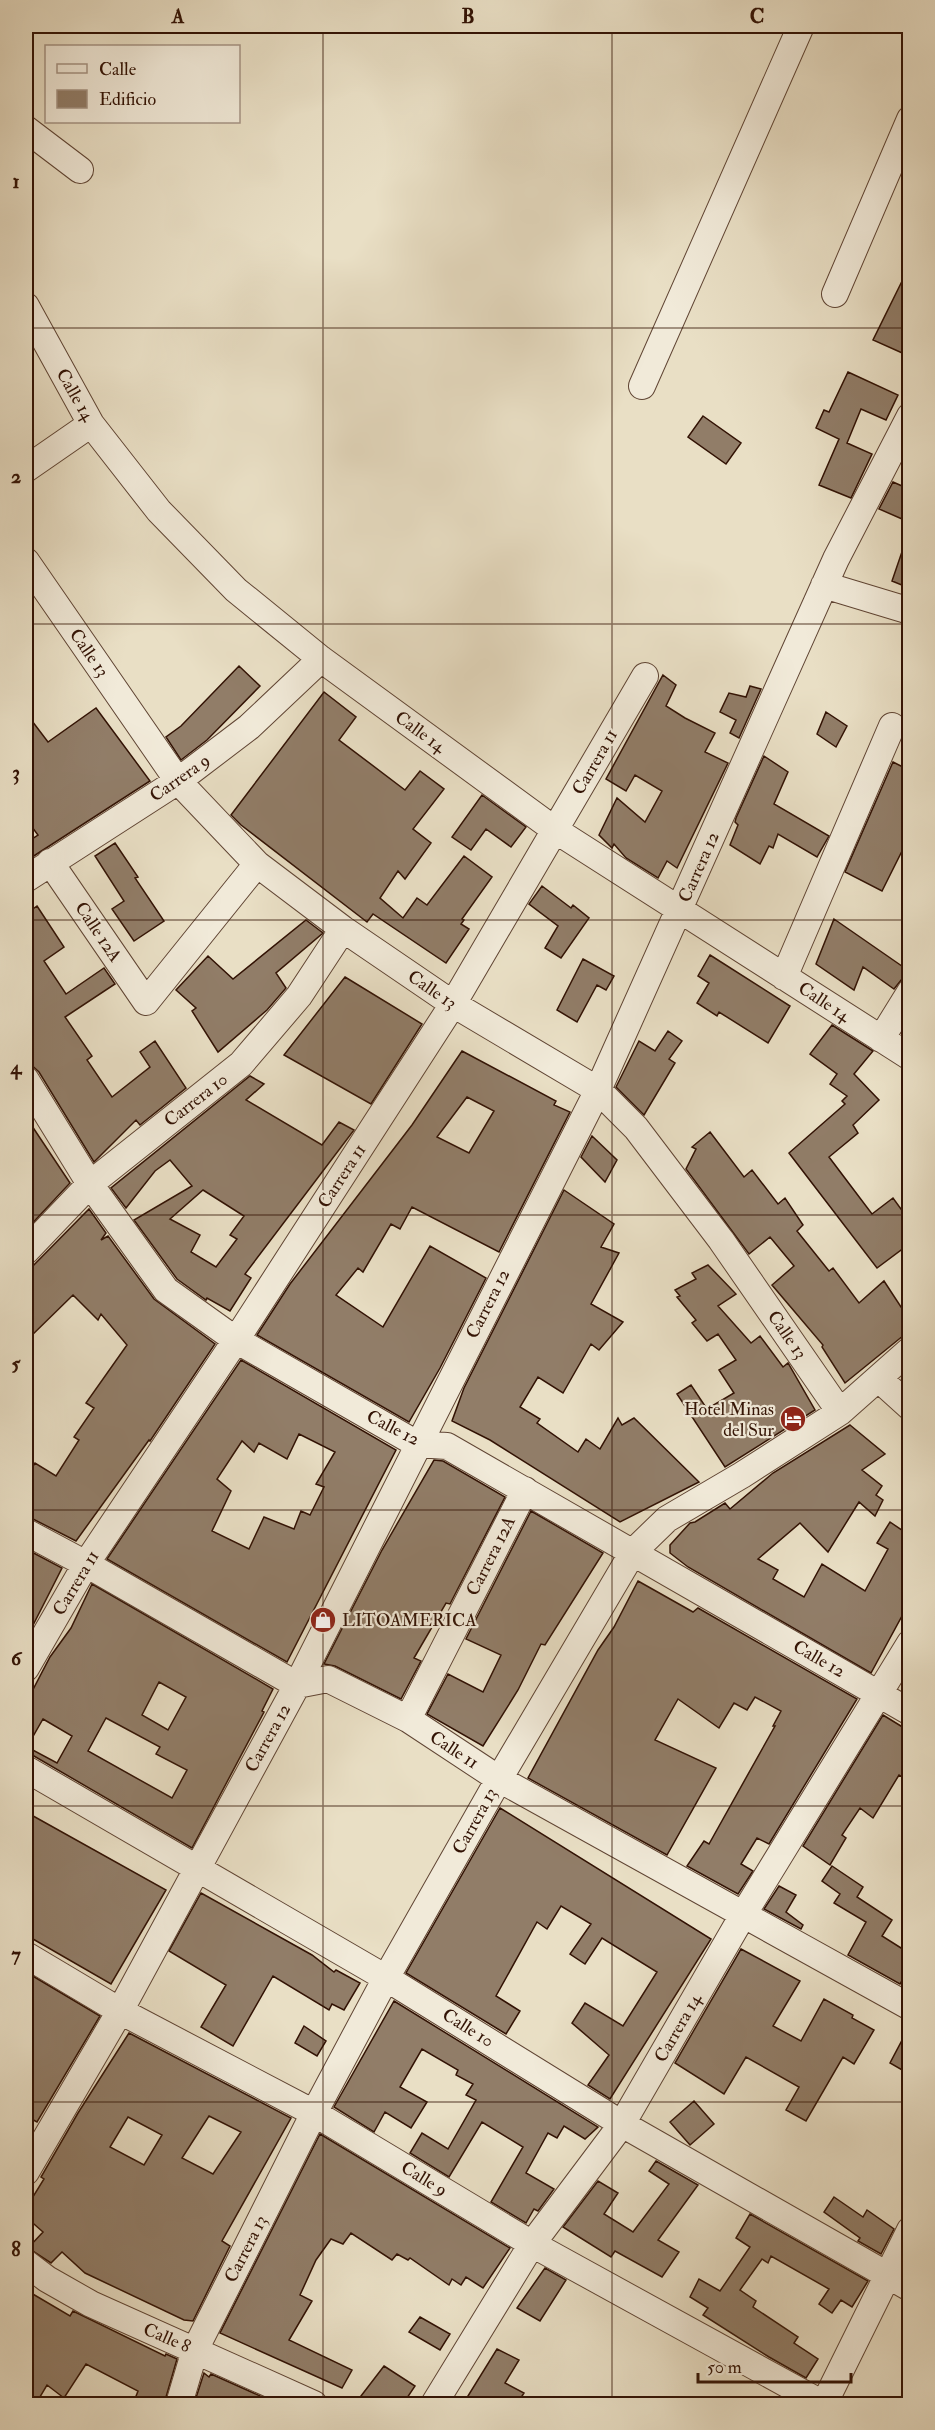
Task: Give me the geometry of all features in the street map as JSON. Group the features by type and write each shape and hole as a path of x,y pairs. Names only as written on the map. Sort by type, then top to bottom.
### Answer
{"street":[{"path":"642,386 801,26"},
{"path":"835,294 909,119"},
{"path":"26,129 80,170"},
{"name":"Calle 14","path":"26,306 91,424 159,511 236,590 321,659 555,830 909,1057"},
{"name":"Carrera 12","path":"26,2172 120,2011 297,1685 598,1090 825,585 909,416"},
{"path":"26,469 91,424"},
{"name":"Calle 13","path":"26,561 178,781 257,864 343,930 453,1004 598,1090 636,1128 721,1240 840,1412"},
{"path":"825,585 909,611"},
{"name":"Carrera 9","path":"26,879 178,781 249,727 321,659"},
{"name":"Carrera 11","path":"26,1668 86,1564 236,1340 453,1004 645,676"},
{"path":"784,977 892,726"},
{"name":"Calle 12A","path":"50,862 146,1002 257,864"},
{"name":"Carrera 10","path":"26,1251 90,1184 241,1064 299,996 343,930"},
{"path":"881,1039 909,992"},
{"name":"Calle 12","path":"26,1080 90,1184 166,1290 236,1340 417,1444 447,1446 909,1712"},
{"name":"Carrera 13","path":"179,2404 195,2350 314,2113 386,1978 499,1779 633,1552 667,1519 742,1475 840,1412 909,1350"},
{"path":"879,1379 909,1407"},
{"name":"Carrera 12A","path":"408,1719 525,1490"},
{"path":"26,1533 86,1564 297,1685"},
{"name":"Carrera 14","path":"434,2404 532,2244 622,2124 742,1915 909,1643"},
{"name":"Calle 11","path":"297,1685 328,1679 408,1719 499,1779 909,2007"},
{"name":"Calle 10","path":"26,1769 386,1978 622,2124 909,2288"},
{"name":"Calle 9","path":"26,1955 120,2011 314,2113 532,2244 824,2404"},
{"path":"824,2404 909,2230"},
{"name":"Calle 8","path":"26,2263 47,2279 91,2304 314,2404"}],"building":[{"path":"909,267 909,356 873,340"},
{"path":"848,372 898,395 886,420 861,409 847,443 872,454 851,498 819,485 839,439 816,428 824,410 829,412"},
{"path":"703,416 741,443 726,464 688,437"},
{"path":"893,482 909,489 909,522 879,509"},
{"path":"907,537 909,538 909,588 892,581"},
{"path":"239,666 260,686 207,740 181,760 166,737 181,726"},
{"path":"663,675 676,685 666,706 715,733 705,752 728,763 677,868 667,861 658,878 626,858 614,844 612,848 599,835 617,798 645,822 662,791 635,775 626,791 606,779"},
{"path":"750,686 761,689 739,738 730,733 736,720 720,712 729,693 746,697"},
{"path":"324,692 356,717 339,740 405,790 420,771 444,789 413,829 431,843 405,879 398,871 380,898 403,918 417,898 427,905 464,856 492,877 462,919 464,920 461,924 469,929 446,963 373,914 367,922 231,815"},
{"path":"96,708 150,781 26,861 26,843 38,835 26,819 26,713 48,742"},
{"path":"826,712 847,726 836,747 817,734"},
{"path":"764,756 788,772 774,804 829,836 817,857 778,834 773,848 769,846 760,864 730,845 738,825 735,822 736,818"},
{"path":"893,762 909,770 909,837 882,891 845,872"},
{"path":"482,795 526,827 511,847 486,829 471,850 452,837"},
{"path":"115,843 164,921 134,941 112,909 124,901 95,856"},
{"path":"542,886 571,908 573,905 589,918 561,958 545,948 558,926 529,904"},
{"path":"37,906 64,947 44,961 66,994 104,968 115,984 65,1017 92,1056 87,1060 112,1097 150,1067 140,1052 155,1041 186,1088 140,1125 136,1120 94,1162 39,1072 26,1060 26,914"},
{"path":"834,919 909,971 907,978 902,979 894,989 863,967 854,990 816,964"},
{"path":"306,920 323,933 276,973 286,988 267,1010 218,1052 192,1011 196,1008 176,990 208,956 233,979"},
{"path":"710,955 790,1006 768,1043 719,1012 717,1016 697,1003 709,983 698,976"},
{"path":"583,959 614,976 606,990 597,985 577,1022 557,1010"},
{"path":"345,977 422,1024 371,1104 284,1055"},
{"path":"832,1025 873,1051 854,1074 879,1100 853,1125 858,1133 829,1157 872,1214 893,1198 909,1220 909,1244 877,1268 789,1153 845,1104 842,1101 847,1096 830,1084 837,1074 810,1054"},
{"path":"668,1031 682,1041 669,1059 675,1063 644,1115 616,1087 639,1041 655,1051"},
{"path":"462,1051 556,1101 554,1105 570,1112 499,1252 412,1207 400,1229 391,1224 363,1272 358,1268 336,1295 383,1327 430,1246 486,1278 440,1368 409,1422 257,1335 290,1284 412,1125","holes":["467,1097 494,1111 469,1153 437,1137"]},
{"path":"250,1076 264,1084 246,1100 322,1145 339,1122 354,1130 245,1274 251,1278 230,1311 207,1298 206,1300 177,1279 134,1220 192,1186 170,1160 155,1171 126,1208 111,1188","holes":["203,1190 244,1216 230,1235 237,1239 216,1267 191,1252 200,1235 170,1219"]},
{"path":"26,1117 70,1183 26,1230"},
{"path":"710,1132 744,1177 752,1170 778,1204 785,1198 803,1225 797,1231 829,1271 833,1268 859,1303 884,1281 901,1307 909,1302 909,1331 845,1383 822,1347 823,1345 772,1285 794,1266 770,1237 749,1254 686,1169 696,1149 692,1147"},
{"path":"592,1136 617,1160 605,1182 581,1157"},
{"path":"564,1190 614,1224 601,1247 619,1253 591,1304 623,1322 599,1350 591,1344 563,1393 538,1377 520,1407 540,1419 537,1423 578,1452 586,1439 600,1449 618,1418 622,1425 634,1418 699,1482 620,1522 490,1440 452,1421 464,1388"},
{"path":"89,1209 106,1233 101,1240 108,1236 154,1299 215,1344 150,1441 76,1541 26,1517 26,1477 35,1463 56,1476 79,1440 74,1437 94,1408 86,1403 127,1345 101,1314 98,1320 73,1295 26,1341 26,1273"},
{"path":"708,1265 736,1294 718,1306 751,1343 760,1336 783,1367 788,1363 815,1410 725,1467 677,1394 691,1385 707,1409 734,1393 719,1370 736,1360 718,1334 707,1341 692,1323 696,1320 677,1297 680,1296 675,1290 696,1279 692,1273"},
{"path":"241,1360 396,1450 287,1662 107,1559","holes":["299,1434 335,1452 316,1484 324,1487 310,1515 301,1511 294,1529 264,1517 249,1549 212,1531 231,1491 217,1479 242,1441 254,1452 259,1443 287,1459"]},
{"path":"850,1425 885,1454 862,1470 882,1486 876,1495 883,1500 875,1516 859,1502 828,1552 800,1523 758,1559 778,1570 773,1579 804,1597 822,1564 865,1591 888,1549 877,1543 890,1522 909,1535 909,1603 871,1673 688,1567 670,1553 670,1545 690,1523 725,1503 730,1509 773,1473"},
{"path":"434,1460 443,1461 505,1497 450,1604 446,1603 414,1658 421,1661 401,1699 335,1666 324,1664 382,1550"},
{"path":"531,1511 603,1553 545,1645 541,1644 518,1690 483,1746 427,1714 448,1674 483,1692 501,1655 466,1639"},
{"path":"26,1549 62,1568 26,1639"},
{"path":"638,1581 693,1612 698,1608 857,1699 769,1844 757,1838 741,1864 753,1871 738,1894 687,1866 704,1841 709,1844 775,1726 773,1726 781,1711 755,1697 747,1710 734,1703 719,1728 678,1699 655,1740 716,1768 667,1855 528,1778"},
{"path":"92,1584 273,1689 262,1711 264,1712 192,1848 34,1756 26,1754 26,1703 50,1657 71,1628","holes":["159,1682 186,1697 168,1730 142,1715","106,1718 160,1747 156,1754 187,1770 172,1798 88,1751","43,1719 72,1736 57,1763 27,1747"]},
{"path":"883,1715 909,1731 909,1781 899,1775 873,1818 860,1808 842,1835 846,1838 830,1865 803,1846"},
{"path":"500,1808 711,1939 610,2099 588,2085 609,2055 572,2023 585,2003 623,2026 657,1972 602,1938 585,1964 570,1954 591,1924 561,1906 547,1929 537,1922 496,1996 520,2011 506,2034 406,1973"},
{"path":"26,1812 166,1890 111,1984 26,1935"},
{"path":"832,1866 863,1887 857,1897 892,1920 882,1936 909,1953 909,1968 900,1984 848,1955 866,1922 834,1903 840,1894 822,1881"},
{"path":"779,1886 796,1895 786,1912 803,1925 801,1929 764,1909"},
{"path":"201,1893 312,1955 334,1972 336,1970 360,1983 344,2010 332,2004 329,2010 273,1976 233,2046 201,2027 226,1985 169,1951"},
{"path":"741,1949 800,1981 773,2026 801,2041 824,1999 874,2030 854,2064 843,2057 806,2121 786,2110 799,2087 746,2057 724,2094 675,2063"},
{"path":"26,1972 100,2016 37,2122 26,2116"},
{"path":"394,2001 598,2127 585,2139 564,2126 557,2138 548,2133 526,2173 554,2189 538,2211 534,2209 526,2223 491,2202 523,2147 482,2122 449,2177 410,2153 422,2133 448,2149 476,2100 466,2095 473,2084 456,2075 458,2070 422,2049 400,2087 427,2102 411,2128 385,2112 374,2132 334,2107"},
{"path":"304,2026 326,2041 317,2056 295,2043"},
{"path":"909,2027 909,2074 890,2063"},
{"path":"129,2033 291,2118 222,2241 230,2246 193,2321 184,2320 85,2273 62,2252 51,2263 28,2248 43,2232 26,2217 26,2208 44,2179 41,2177 78,2113","holes":["209,2116 241,2132 213,2174 182,2158","128,2117 162,2135 144,2165 110,2147"]},
{"path":"694,2101 714,2124 690,2145 670,2122"},
{"path":"320,2134 510,2248 483,2288 466,2277 461,2285 452,2279 449,2285 410,2258 408,2260 397,2254 392,2260 351,2233 343,2244 331,2239 316,2260 300,2295 312,2301 289,2340 352,2370 342,2388 220,2333"},
{"path":"656,2161 698,2185 658,2240 679,2252 662,2277 615,2251 611,2257 563,2227 598,2181 618,2193 604,2214 633,2232 669,2184 649,2171"},
{"path":"834,2197 863,2217 867,2210 894,2229 881,2254 858,2241 860,2238 824,2212"},
{"path":"750,2214 868,2281 852,2307 841,2300 832,2313 819,2304 829,2289 771,2256 768,2263 762,2259 740,2290 756,2301 753,2307 798,2337 794,2343 818,2359 806,2378 703,2315 708,2308 690,2297 699,2279 720,2291 750,2247 736,2238"},
{"path":"545,2268 566,2280 540,2321 517,2308"},
{"path":"26,2290 70,2316 73,2311 165,2356 166,2354 177,2359 164,2404 133,2404 138,2391 86,2364 64,2398 47,2385 37,2402 26,2395"},
{"path":"420,2317 450,2334 440,2350 409,2332"},
{"path":"497,2349 519,2360 505,2383 524,2393 517,2404 463,2404"},
{"path":"384,2366 415,2386 403,2404 380,2404 361,2396"},
{"path":"204,2373 209,2377 211,2374 278,2404 194,2404"}],"place":[{"name":"Hotel Minas del Sur","path":"793,1419"},
{"name":"LITOAMERICA","path":"323,1620"}]}
